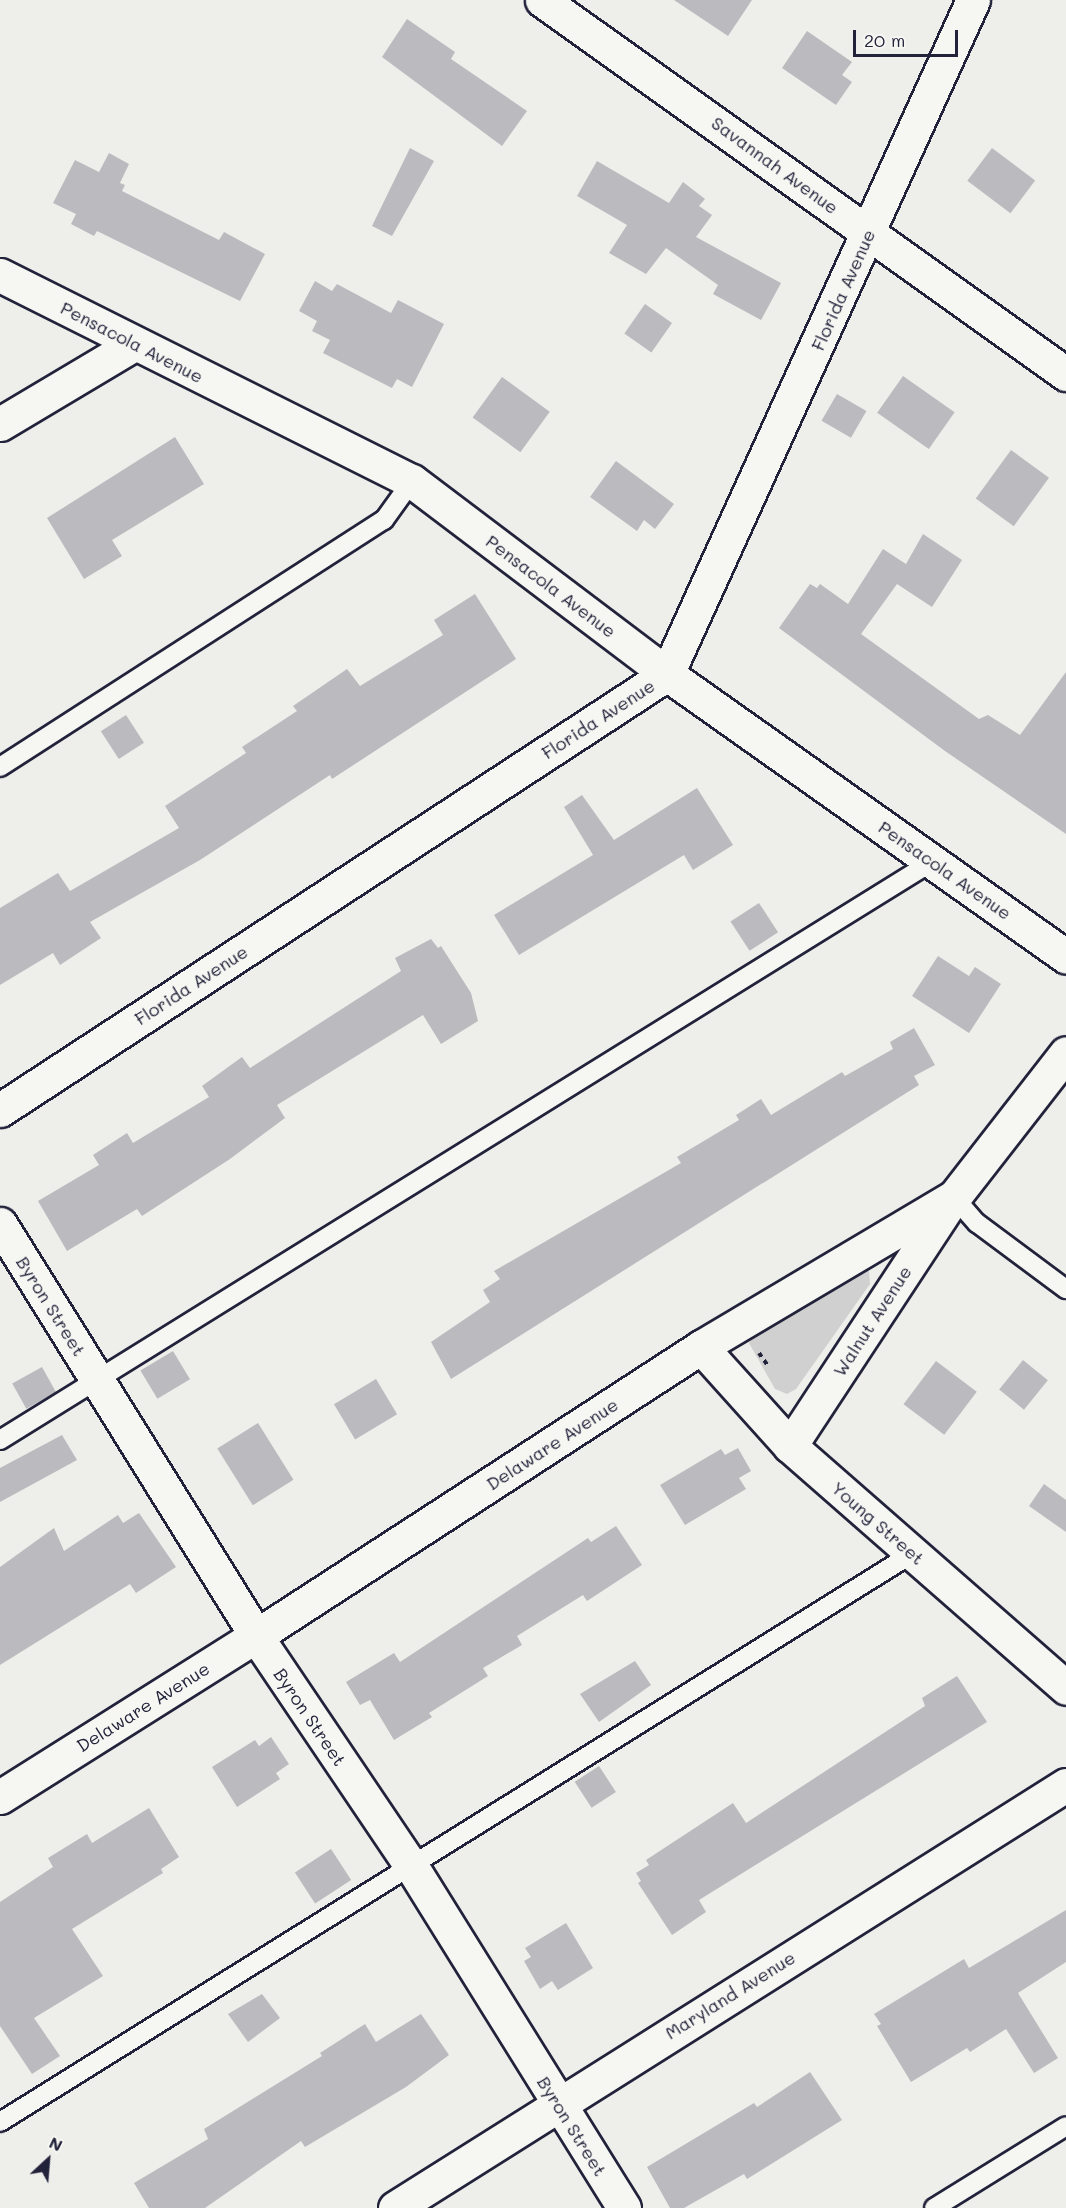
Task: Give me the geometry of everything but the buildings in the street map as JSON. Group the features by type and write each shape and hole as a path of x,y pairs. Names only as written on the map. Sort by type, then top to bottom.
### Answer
{"street":[{"name":"Savannah Avenue","path":"542,0 1066,374"},
{"name":"Florida Avenue","path":"0,1110 667,674 973,0"},
{"name":"Pensacola Avenue","path":"0,275 134,344 412,480 667,674 1066,956"},
{"path":"0,424 134,344"},
{"name":"Delaware Avenue","path":"0,1797 256,1636 701,1347 954,1197 1066,1053"},
{"name":"Walnut Avenue","path":"790,1446 954,1197"},
{"name":"Byron Street","path":"0,1224 256,1636 410,1864 624,2208"},
{"name":"Young Street","path":"701,1347 790,1446 1066,1688"},
{"name":"Maryland Avenue","path":"395,2208 557,2103 1066,1785"}],"lane":[{"path":"0,767 384,520 412,480"},
{"path":"0,1440 96,1378 933,861"},
{"path":"954,1197 977,1222 1066,1289"},
{"path":"0,2122 410,1864 913,1554"},
{"path":"934,2208 1066,2126"}],"shaded area":[{"path":"858,1268 869,1271 870,1284 796,1389 787,1394 775,1389 749,1343 756,1333"}]}
